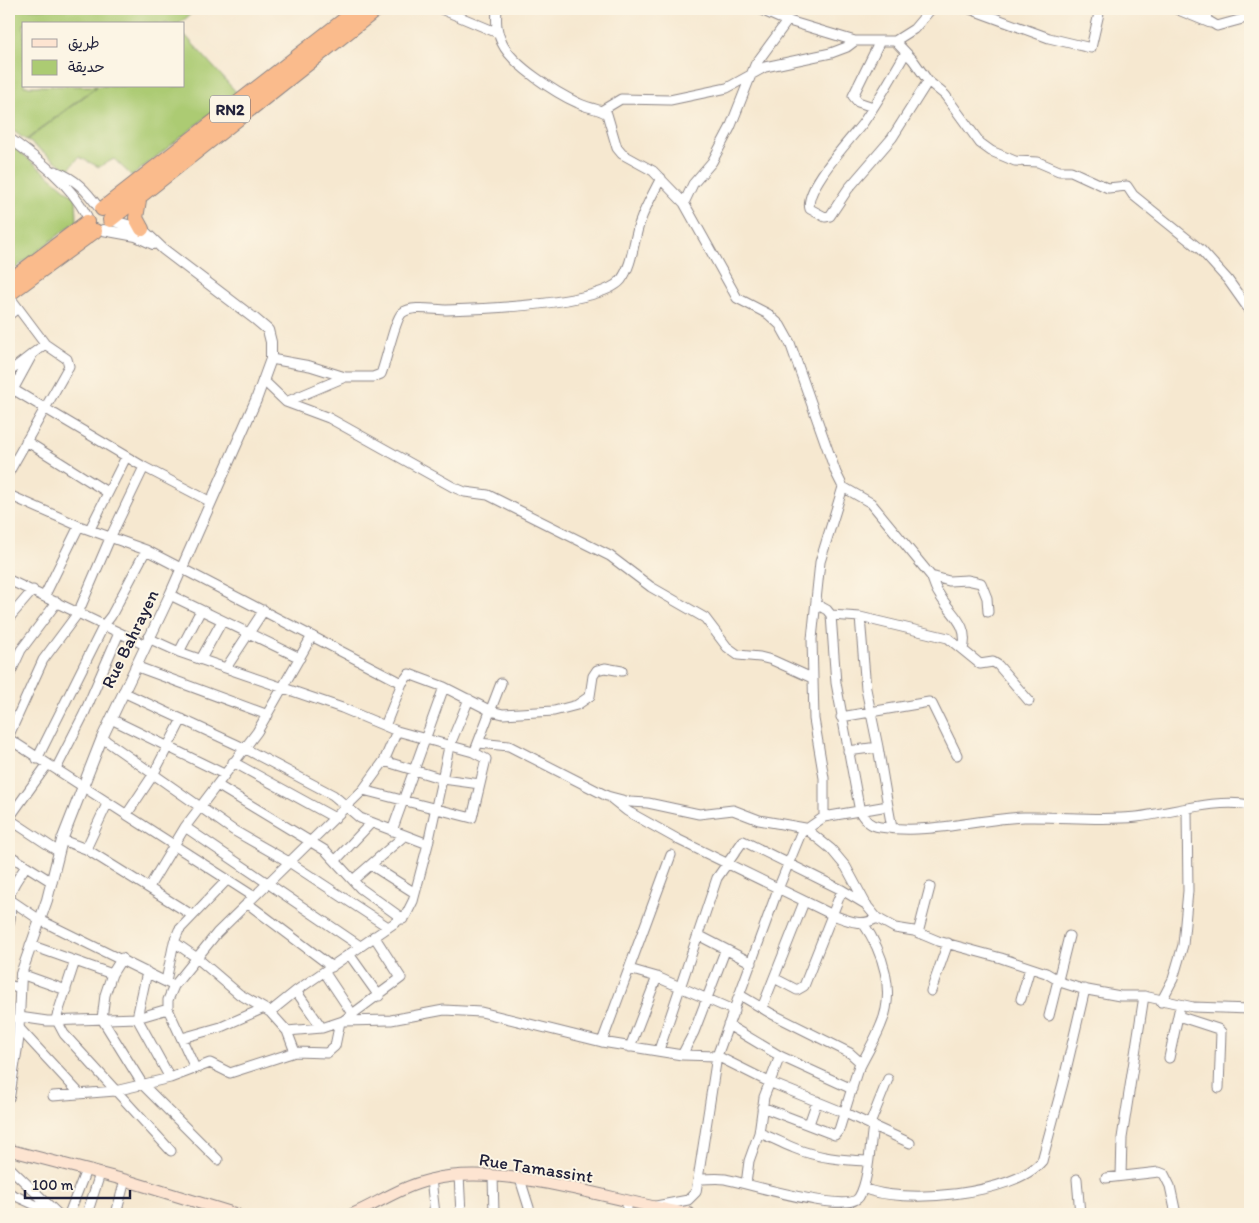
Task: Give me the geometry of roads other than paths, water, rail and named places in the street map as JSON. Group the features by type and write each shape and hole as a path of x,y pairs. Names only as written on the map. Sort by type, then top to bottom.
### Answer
{"highway":[{"name":"RN2","path":"9,295 97,220 358,9"},
{"name":"RN2","path":"9,281 97,220 140,194 377,9"},
{"path":"140,194 136,218 142,229"}],"main road":[{"path":"9,1150 125,1180 236,1214"},
{"name":"Rue Tamassint","path":"353,1214 414,1184 431,1179 460,1175 520,1179 628,1201 649,1209 690,1214"}],"street":[{"path":"441,9 498,33"},
{"path":"497,9 496,24 502,44 526,69 578,103 607,114 617,148 622,154 646,165 684,203 737,298 768,314 785,332 836,473 843,487 871,503 931,576 938,594 960,622 966,635 963,649"},
{"path":"759,9 855,41 895,41 914,29 931,9"},
{"path":"970,9 1049,38 1091,48 1100,9"},
{"path":"1176,9 1217,26 1250,17"},
{"path":"1206,9 1205,16 1210,24"},
{"path":"684,203 693,184 712,162 730,128 750,75 763,51 788,20"},
{"path":"601,111 620,99 670,100 706,94 727,88 765,67 841,50 855,41"},
{"path":"873,107 858,102 853,96 880,41"},
{"path":"895,41 916,64 928,81 945,95 972,133 990,151 1015,161 1038,162 1059,171 1071,171 1108,188 1127,186 1133,195 1200,250 1228,280 1250,311"},
{"path":"906,54 873,107 828,165 811,197 810,209 825,217 830,216 848,189 892,138 928,81"},
{"path":"9,138 52,170 97,220"},
{"path":"52,170 72,177 84,188 97,220"},
{"path":"271,359 310,366 345,377 374,377 381,374 398,318 409,310 486,309 548,302 602,292 620,280 628,268 639,223 661,178"},
{"name":"Rue Bahrayen","path":"9,1093 19,1022 21,974 52,882 62,840 81,787 102,738 170,595 271,359 271,342 268,330 163,249 142,229 97,220"},
{"name":"Rue Bahrayen","path":"97,220 163,249"},
{"path":"9,295 45,344 67,359 69,366 9,472"},
{"path":"9,315 18,308"},
{"path":"9,372 45,344"},
{"path":"33,353 10,391 45,409 144,467 211,502"},
{"path":"286,402 345,377"},
{"path":"263,380 286,402 329,418 453,487 465,492 488,495 610,556 651,587 705,618 727,647 738,655 772,660 812,678"},
{"path":"26,442 107,492"},
{"path":"90,529 126,456"},
{"path":"9,735 43,660 78,613 111,536 144,467"},
{"path":"824,817 824,778 814,719 812,639 820,562 843,487"},
{"path":"9,495 79,526 146,550 182,567 402,683"},
{"path":"45,596 79,526"},
{"path":"37,759 104,625 111,616 146,550"},
{"path":"931,576 949,581 967,580 981,582 987,598 988,612"},
{"path":"10,584 33,590 119,633 282,687 397,731 449,747 473,752 486,759 472,818 363,790"},
{"path":"9,618 33,590"},
{"path":"170,595 247,634 300,658"},
{"path":"9,676 21,650 57,602"},
{"path":"816,604 827,610 831,615 836,683 841,717 860,812 870,824 892,828 943,827 1025,817 1108,818 1187,810 1227,803 1250,805"},
{"path":"179,652 202,610"},
{"path":"226,668 264,610"},
{"path":"831,615 879,620 948,638 980,664 993,662 998,665 1029,701"},
{"path":"860,617 866,689 872,712 892,828"},
{"path":"201,659 222,621"},
{"path":"56,769 84,714 119,633"},
{"path":"149,887 176,845 185,827 268,715 312,636"},
{"path":"135,666 268,715"},
{"path":"385,726 402,683 406,676 412,674 444,687 491,711 521,715 577,705 590,696 593,676 597,670 604,668 622,671"},
{"path":"473,752 479,744 501,683"},
{"path":"392,831 401,800 444,687"},
{"path":"123,692 244,748 333,795 355,816 428,844"},
{"path":"182,1038 266,1011 329,970 374,936 403,919 415,893 428,844 449,747 469,699"},
{"path":"841,717 910,707 925,702 932,704 957,755"},
{"path":"111,719 170,746 224,774"},
{"path":"127,814 154,775 182,719"},
{"path":"195,1068 168,1009 168,1000 174,986 217,933 363,790 384,761 397,731"},
{"path":"102,738 233,830 289,862 388,927"},
{"path":"9,739 107,804 127,814 176,845 227,880 329,970 353,1015"},
{"path":"479,744 509,746 607,796 646,822 833,915 863,923 868,923 878,918"},
{"path":"848,751 878,747"},
{"path":"384,761 443,779 480,784"},
{"path":"233,762 335,818"},
{"path":"47,765 9,819 59,852"},
{"path":"217,785 336,860 352,880 403,919"},
{"path":"607,796 699,814 733,810 759,820 806,828 832,849 846,867 867,906 878,918 895,928 918,933 948,944 1030,968 1085,989 1120,996 1144,996 1161,1002 1181,1005 1250,1009"},
{"path":"86,849 107,804"},
{"path":"649,1209 693,1196 699,1179 717,1056 788,862 806,828 824,817 888,806"},
{"path":"1161,1002 1173,979 1184,945 1188,891 1187,810"},
{"path":"336,860 372,824"},
{"path":"185,827 266,884 360,946"},
{"path":"352,880 404,836"},
{"path":"62,840 86,849 192,915"},
{"path":"659,1050 680,987 700,936 717,878 743,841 842,890 867,906"},
{"path":"9,855 52,882"},
{"path":"602,1042 658,892 662,875 671,855"},
{"path":"371,865 415,893"},
{"path":"9,924 12,912 9,899 14,886 26,866"},
{"path":"166,981 174,942 179,930 227,880"},
{"path":"918,933 930,887"},
{"path":"776,978 797,990 804,986 842,890"},
{"path":"9,899 40,920 81,942 122,958 174,986"},
{"path":"762,1008 776,978 804,902"},
{"path":"762,1106 835,1135 839,1130 860,1067 882,1024 886,1002 883,961 876,942 863,923"},
{"path":"287,1031 322,1028 342,1021 353,1015 401,978 374,936"},
{"path":"700,936 725,951 752,963"},
{"path":"1050,1016 1057,979 1069,936"},
{"path":"174,942 197,958 239,994 266,1011 287,1031 296,1052"},
{"path":"931,990 948,944"},
{"path":"30,945 112,974"},
{"path":"682,1054 694,1032 725,951"},
{"path":"349,954 378,996"},
{"path":"122,958 112,974 105,995 102,1019 143,1084 218,1160"},
{"path":"75,961 56,1019 64,1034 170,1150"},
{"path":"1021,999 1030,968"},
{"path":"630,969 657,977 735,1011"},
{"path":"147,972 137,1018 170,1078"},
{"path":"21,974 66,990"},
{"path":"630,1047 657,977"},
{"path":"9,985 20,989"},
{"path":"863,1188 877,1194 935,1196 954,1194 999,1185 1036,1167 1042,1160 1063,1083 1085,989"},
{"path":"296,991 322,1028"},
{"path":"740,995 850,1053 860,1062 860,1067"},
{"path":"1121,1176 1122,1138 1144,996"},
{"path":"1169,1058 1181,1005"},
{"path":"19,1022 56,1019 137,1018 168,1009"},
{"path":"342,1021 391,1020 444,1010 481,1012 602,1042 682,1054 717,1056 769,1082 845,1112 910,1143"},
{"path":"1178,1016 1218,1029 1221,1032 1219,1088"},
{"path":"53,1096 115,1091 170,1078 210,1062 230,1073 235,1073 296,1052 319,1054 332,1050 342,1021"},
{"path":"19,1022 80,1094"},
{"path":"728,1025 780,1056 852,1089"},
{"path":"746,1184 749,1162 759,1133 762,1106 769,1082 780,1056"},
{"path":"699,1179 724,1179 831,1202 856,1200 863,1188 872,1125 888,1078"},
{"path":"808,1124 817,1101"},
{"path":"759,1133 776,1138 795,1149 828,1158 867,1161"},
{"path":"9,1167 57,1214"},
{"path":"69,1214 86,1170"},
{"path":"1106,1178 1159,1172 1164,1174 1170,1186 1176,1214"},
{"path":"87,1214 100,1174"},
{"path":"460,1175 461,1214"},
{"path":"494,1176 494,1214"},
{"path":"1077,1178 1080,1214"},
{"path":"431,1179 435,1214"},
{"path":"520,1179 531,1214"},
{"path":"117,1214 125,1180"},
{"path":"9,1193 57,1214"},
{"path":"626,1214 628,1201"}]}
